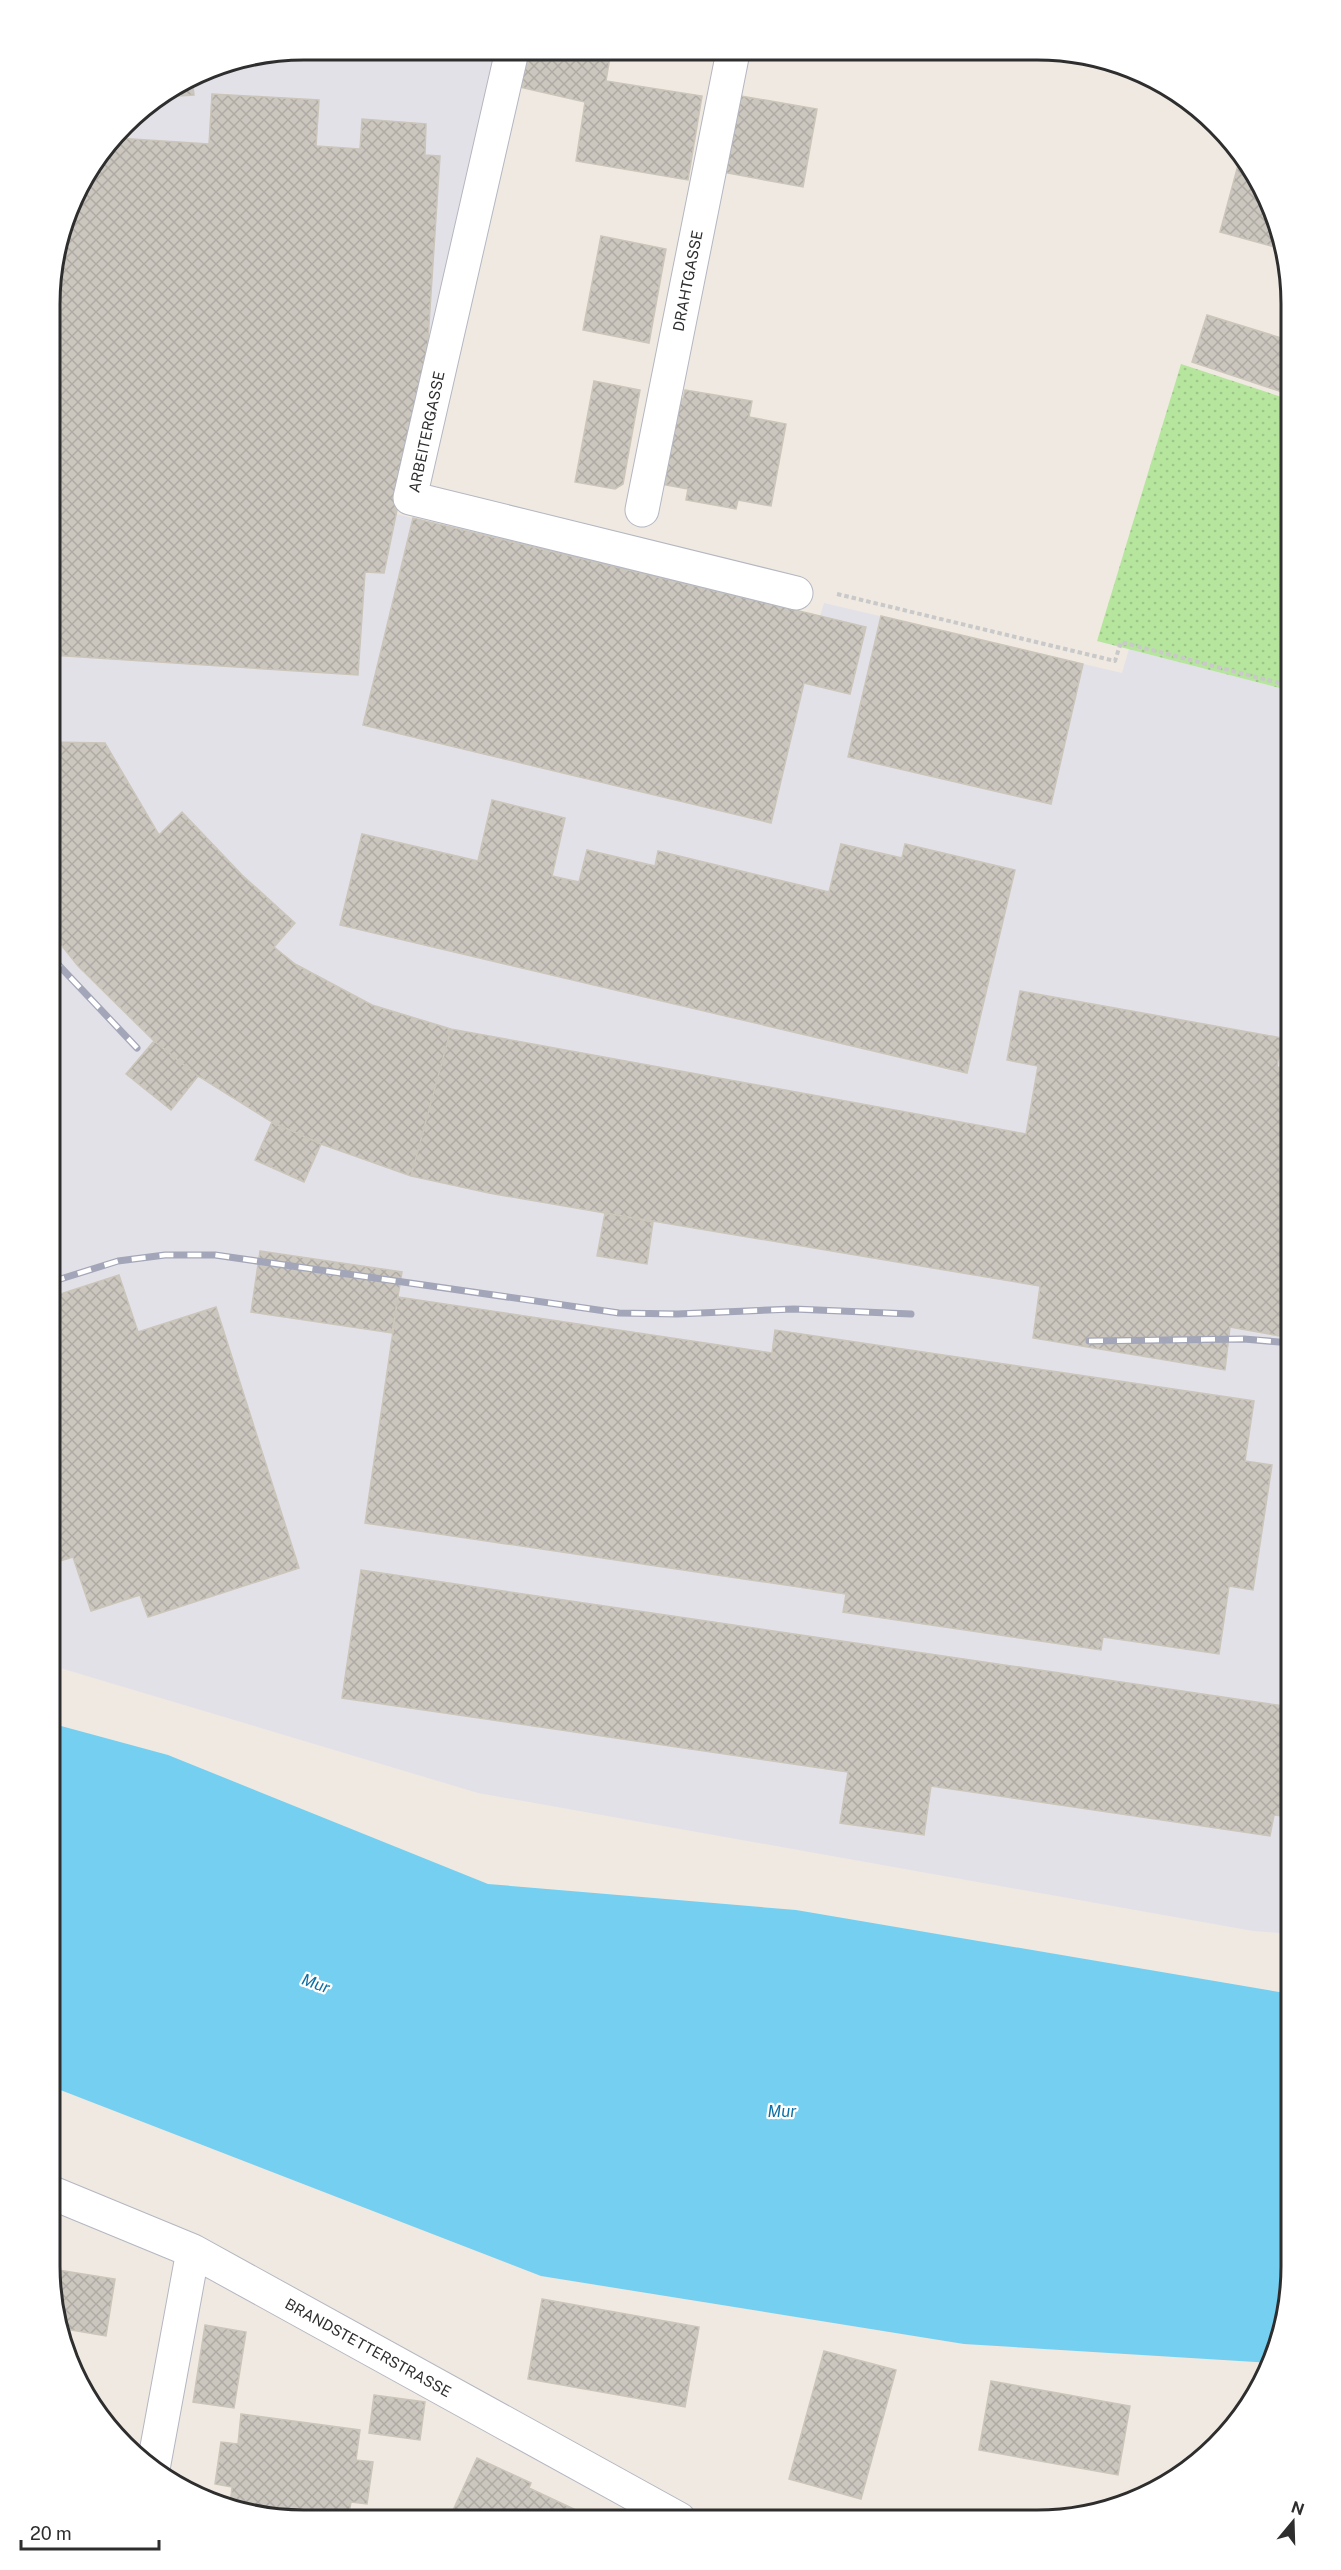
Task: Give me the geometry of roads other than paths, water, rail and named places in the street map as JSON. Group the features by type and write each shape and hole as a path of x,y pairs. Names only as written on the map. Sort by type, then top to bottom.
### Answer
{"street":[{"name":"ARBEITERGASSE","path":"510,60 410,498 796,593"},
{"name":"DRAHTGASSE","path":"642,510 731,60"},
{"name":"BRANDSTETTERSTRASSE","path":"60,2196 193,2251 663,2510"},
{"path":"155,2459 193,2251"}],"water":[{"name":"Mur","path":"60,1726 168,1755 488,1884 796,1910 1281,1992 1281,2266 1279,2298 1273,2329 1261,2362 964,2344 541,2276 60,2090"}],"railway":[{"path":"60,967 137,1048"},
{"path":"60,1279 118,1261 165,1255 215,1255 619,1313 677,1314 794,1309 911,1314"},
{"path":"1089,1341 1244,1339 1281,1342"}]}
